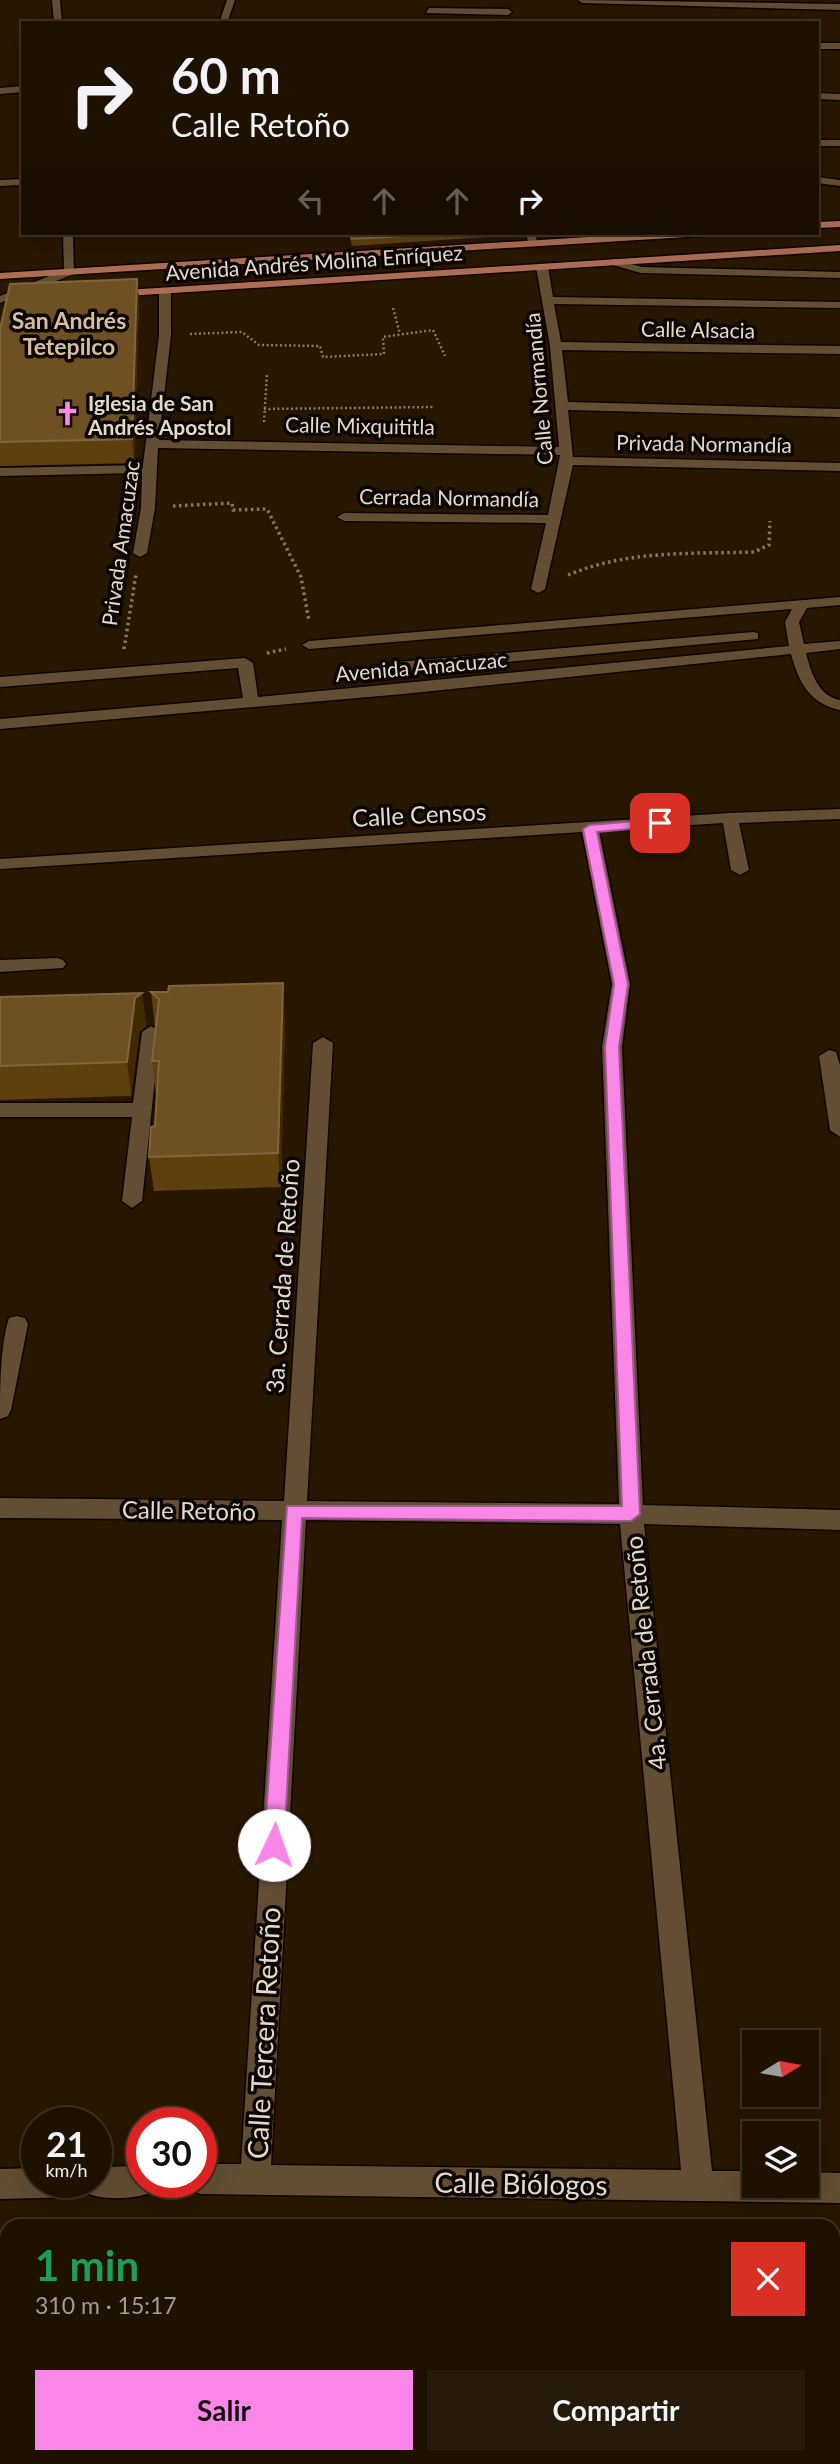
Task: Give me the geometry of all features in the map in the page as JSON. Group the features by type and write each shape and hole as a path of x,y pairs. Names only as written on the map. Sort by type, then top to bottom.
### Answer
{"main road":[{"path":"819,225 840,224"},
{"name":"Avenida Andrés Molina Enríquez","path":"0,276 532,238 635,235"},
{"name":"Avenida Andrés Molina Enríquez","path":"96,295 840,248"},
{"path":"0,301 41,298"}],"street":[{"path":"57,0 58,21"},
{"path":"224,21 231,0"},
{"path":"507,0 509,21"},
{"path":"582,0 840,7"},
{"path":"429,11 508,12"},
{"path":"819,46 840,46"},
{"path":"0,91 21,89"},
{"path":"819,96 840,97"},
{"path":"819,143 840,143"},
{"path":"819,180 840,183"},
{"path":"0,183 21,182"},
{"path":"0,301 71,272 68,235"},
{"path":"613,262 641,270 840,275"},
{"name":"Calle Normandía","path":"538,589 567,456 556,346 542,267"},
{"name":"Privada Amacuzac","path":"140,553 148,508 149,469 165,335 165,291"},
{"path":"549,300 840,305"},
{"name":"Calle Alsacia","path":"556,346 840,350"},
{"path":"562,406 840,413"},
{"name":"Calle Mixquititla","path":"154,444 263,444 567,456"},
{"name":"Privada Normandía","path":"567,456 840,467"},
{"path":"0,472 149,469"},
{"name":"Cerrada Normandía","path":"344,517 553,519"},
{"name":"Avenida Amacuzac","path":"309,645 840,601"},
{"path":"802,604 792,622 797,648 816,698 828,705 840,705"},
{"path":"572,625 596,670"},
{"path":"397,667 753,636"},
{"path":"381,638 397,667 403,689"},
{"name":"Avenida Amacuzac","path":"0,724 403,689 840,645"},
{"path":"0,682 245,663 251,702"},
{"name":"Calle Censos","path":"0,864 590,829 730,818 840,814"},
{"path":"730,818 740,870"},
{"name":"4a. Cerrada de Retoño","path":"590,829 621,984 612,1047 631,1514 698,2186"},
{"path":"0,966 57,964"},
{"path":"132,1201 152,1032"},
{"name":"3a. Cerrada de Retoño","path":"293,1511 323,1043"},
{"path":"828,1056 840,1130"},
{"path":"0,1110 144,1110"},
{"path":"0,1410 17,1324"},
{"name":"Calle Retoño","path":"0,1508 631,1514 840,1520"},
{"name":"Calle Tercera Retoño","path":"255,2178 293,1511"},
{"name":"Calle Biólogos","path":"217,2179 840,2188"},
{"path":"0,2184 21,2183"}],"path":[{"path":"393,308 400,334"},
{"path":"165,335 242,332 258,345 320,345 323,357 384,354 383,337 433,330 445,355"},
{"path":"263,444 267,373"},
{"path":"264,409 433,407"},
{"path":"148,508 232,503 233,510 267,509 293,558 309,607 309,645"},
{"path":"572,625 561,614 559,580 590,564 627,558 754,552 769,545 772,528 770,521"},
{"name":"Privada Amacuzac","path":"120,674 140,553"},
{"name":"Avenida Amacuzac","path":"245,663 265,653 309,645"}],"building":[{"path":"351,235 421,235 352,239"},
{"name":"Iglesia de San Andrés Apostol","path":"137,279 132,439 0,442 0,329 10,284"},
{"path":"283,983 278,1153 149,1157 151,1127 155,1126 159,1061 152,1061 159,999 151,992 168,992 169,986"},
{"path":"142,993 135,998 127,1062 0,1066 0,997"}],"place":[{"name":"Iglesia de San Andrés Apostol","path":"68,414"}],"district":[{"name":"San Andrés Tetepilco","path":"69,333"}],"route":[{"path":"274,1845 293,1511 631,1514 612,1047 621,984 590,829 660,823"}]}
